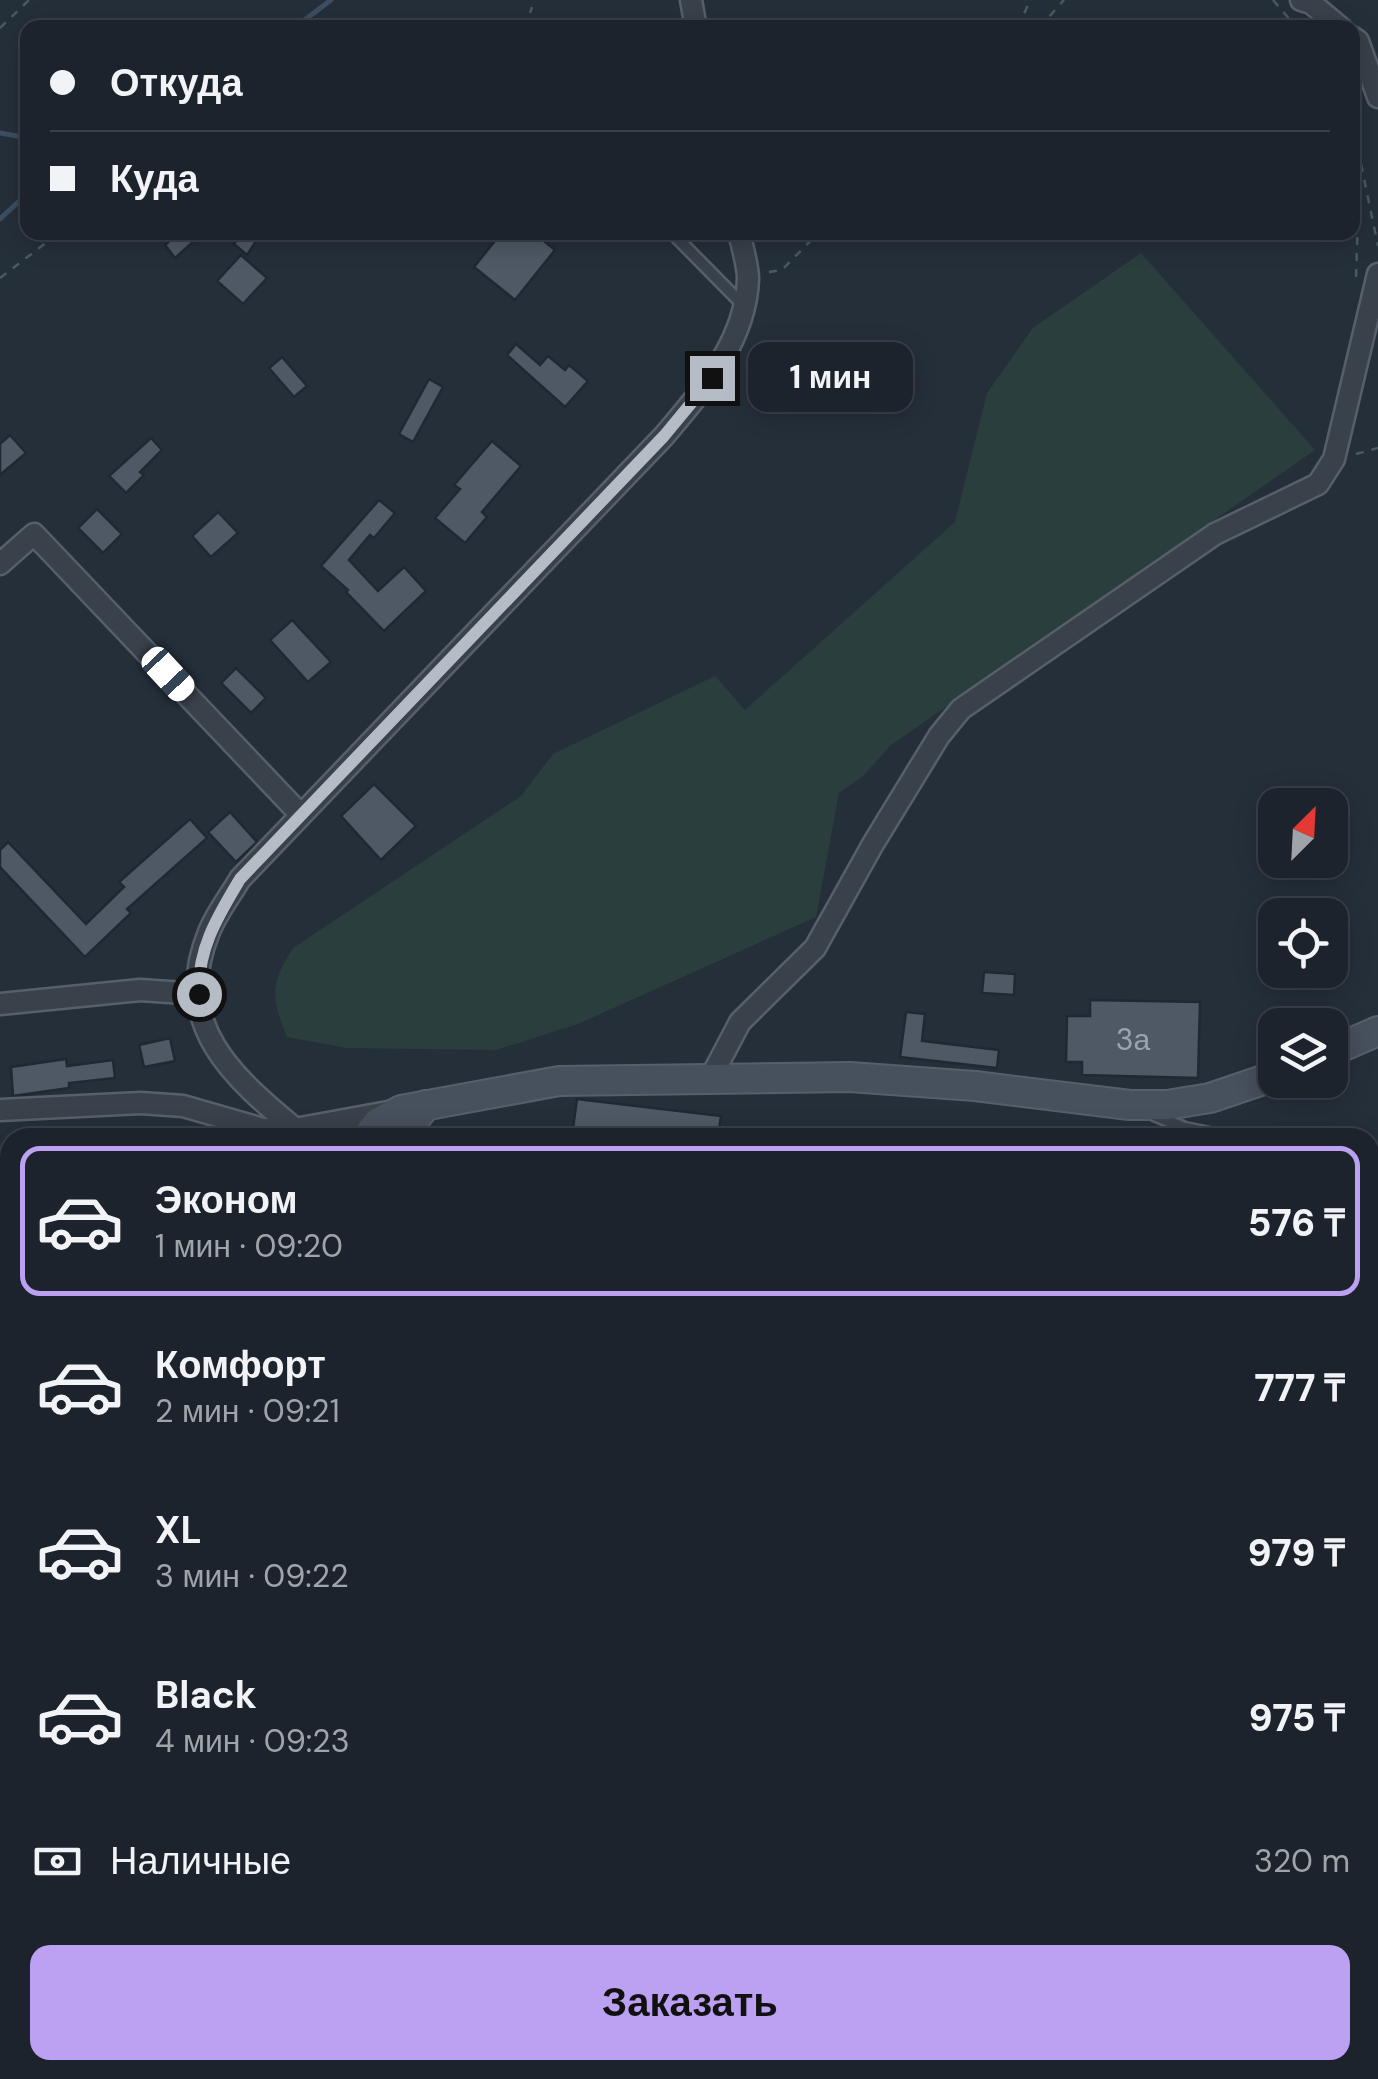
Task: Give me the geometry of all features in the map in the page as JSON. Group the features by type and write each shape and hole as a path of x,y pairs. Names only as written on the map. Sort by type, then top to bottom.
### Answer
{"main road":[{"path":"1348,1044 1378,1031"},
{"path":"373,1128 377,1123 559,1081 850,1078 976,1086 1130,1105 1167,1105 1210,1098 1258,1082"}],"street":[{"path":"1301,0 1331,20"},
{"path":"1360,46 1378,96"},
{"path":"294,1128 244,1086 214,1051 199,1012 198,970 209,932 240,879 664,436 712,378 744,306 748,276 741,240"},
{"path":"710,1079 740,1022 815,948 873,844 939,736 961,709 1215,534 1318,484 1334,458 1378,274"},
{"path":"0,564 34,534 301,815"},
{"path":"0,1004 140,990 199,994"},
{"path":"0,1110 183,1106 260,1128"},
{"path":"334,1128 409,1117"}],"lane":[{"path":"678,240 744,306"},
{"path":"1130,1105 1186,1128"}],"path":[{"path":"0,28 30,0"},
{"path":"1046,20 1064,0"},
{"path":"1272,0 1291,20"},
{"path":"528,20 532,8"},
{"path":"1360,160 1378,246"},
{"path":"0,278 50,240"},
{"path":"748,276 782,270 811,240"},
{"path":"1356,277 1357,240"},
{"path":"1334,458 1378,448"}],"green space":[{"path":"1141,253 1315,450 891,745 863,776 839,793 816,917 578,1024 496,1050 347,1048 287,1037 275,991 293,948 521,796 553,754 715,676 745,710 955,522 987,393 1033,328"}],"building":[{"path":"171,240 195,240 175,258 165,245"},
{"path":"237,240 257,240 247,255 234,244"},
{"path":"496,240 543,240 555,250 515,300 474,267"},
{"path":"241,255 267,278 243,304 217,281"},
{"path":"516,344 540,365 548,356 565,370 569,365 588,381 565,407 507,355"},
{"path":"282,357 307,386 294,397 269,368"},
{"path":"429,379 443,387 413,442 399,434"},
{"path":"10,435 26,453 0,475 0,444"},
{"path":"151,438 162,450 126,493 109,476"},
{"path":"492,441 521,466 482,512 487,517 465,543 435,518 460,489 454,485"},
{"path":"379,500 395,513 349,560 378,591 404,567 426,591 384,631 321,566"},
{"path":"97,509 122,534 103,553 78,528"},
{"path":"218,512 238,533 211,557 192,536"},
{"path":"292,620 331,662 308,682 270,640"},
{"path":"236,668 266,698 251,713 221,683"},
{"path":"374,784 416,826 381,860 341,816"},
{"path":"230,812 257,842 236,862 208,832"},
{"path":"190,819 207,838 127,909 131,913 85,957 0,867 0,850 8,842 86,924 124,887 119,882"},
{"path":"984,972 1015,974 1014,995 982,993"},
{"path":"1090,1000 1200,1002 1198,1078 1082,1075 1082,1062 1066,1062 1067,1016 1090,1016"},
{"path":"906,1012 925,1014 922,1041 999,1050 997,1068 900,1057"},
{"path":"170,1038 175,1061 144,1067 139,1045"},
{"path":"66,1059 67,1066 113,1060 115,1078 69,1083 69,1088 13,1096 11,1067"},
{"path":"577,1099 721,1116 719,1128 573,1128"}],"waterway":[{"path":"305,20 331,0"},
{"path":"0,133 20,137"},
{"path":"0,219 20,200"}],"route":[{"path":"199,994 198,970 209,932 240,879 664,436 712,378"}]}
